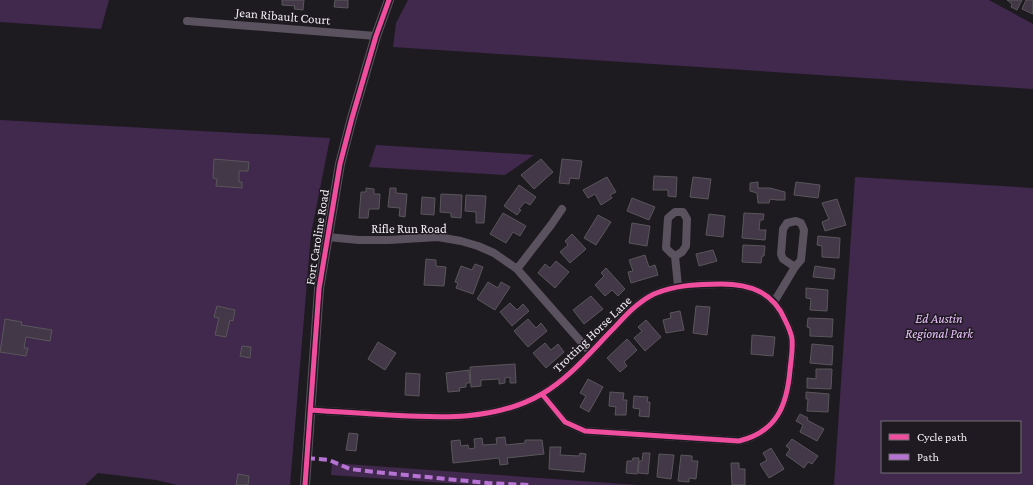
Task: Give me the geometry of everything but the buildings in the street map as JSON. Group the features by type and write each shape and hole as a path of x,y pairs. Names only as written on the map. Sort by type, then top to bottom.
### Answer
{"street":[{"name":"Fort Caroline Road","path":"305,485 319,289 327,237 340,164 352,118 376,36 390,0"},
{"name":"Jean Ribault Court","path":"187,21 376,36"},
{"path":"517,269 562,209"},
{"path":"675,256 682,252 686,246 687,219 683,212 676,212 668,218 666,248 675,256 678,286"},
{"path":"542,394 565,422 584,431 739,441 754,436 769,427 777,417 785,401 789,387 792,339 784,317 774,302 795,267 801,260 804,230 801,223 796,221 787,223 783,229 781,254 783,259 795,267"},
{"name":"Rifle Run Road","path":"327,237 359,240 438,238 460,241 478,246 494,253 517,269 590,352"},
{"name":"Trotting Horse Lane","path":"311,410 432,418 487,414 503,410 542,394 562,381 634,307 653,294 678,286 722,284 739,285 766,295 774,302"}],"green space":[{"path":"0,0 109,0 101,29 0,22"},
{"path":"408,0 989,0 1033,24 1033,89 393,47 396,23"},
{"path":"0,120 330,138 311,234 290,485 177,485 156,480 98,473 85,485 0,485"},
{"path":"376,145 534,155 505,175 369,167"},
{"name":"Ed Austin Regional Park","path":"855,177 1033,188 1033,485 834,485"},
{"path":"332,463 638,485 473,485 331,475"}],"marked path":[{"path":"307,458 329,460 350,469 488,483 529,485"}],"cycle path":[{"path":"305,485 319,289 340,164 376,36 389,0"},
{"path":"311,410 448,417 487,413 524,403 542,394 562,380 581,363 628,313 643,301 654,294 679,287 704,284 732,284 751,288 767,296 780,310 792,336 789,383 783,405 778,415 763,431 752,437 739,441 585,431 565,422 542,394"}]}
